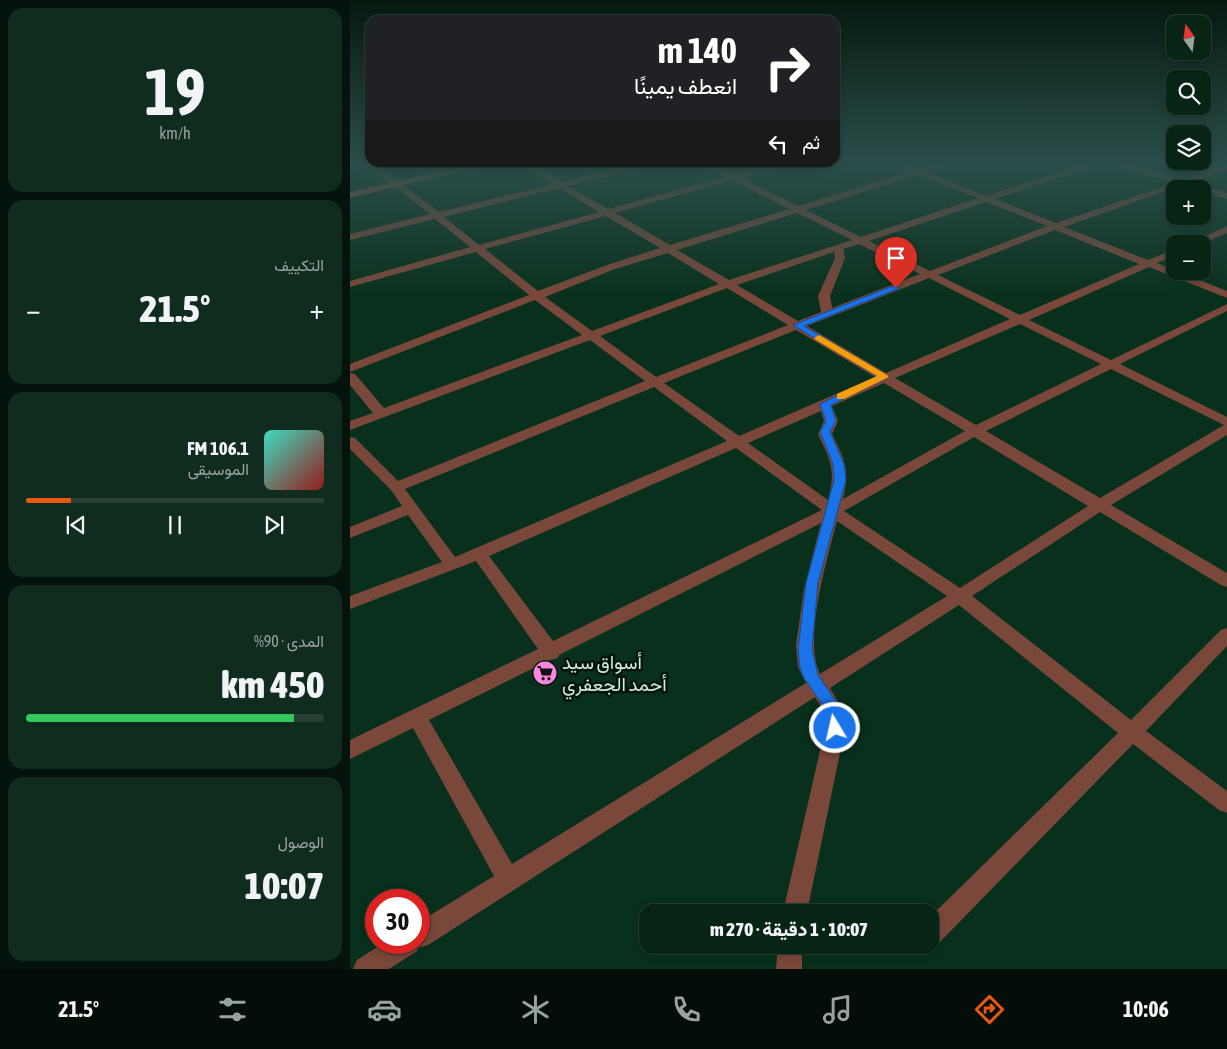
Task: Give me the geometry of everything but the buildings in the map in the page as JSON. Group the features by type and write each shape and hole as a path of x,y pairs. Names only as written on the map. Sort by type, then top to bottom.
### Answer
{"street":[{"path":"427,208 538,297 833,511 960,596 1132,732 1227,803"},
{"path":"350,237 467,208"},
{"path":"598,208 668,248 1227,581"},
{"path":"350,284 627,208"},
{"path":"350,426 728,284 954,208"},
{"path":"1011,208 1227,295"},
{"path":"396,487 654,381 797,325 1056,226 1109,208"},
{"path":"350,368 538,297 611,267 797,209 1227,422"},
{"path":"1211,236 1227,229"},
{"path":"827,315 824,296 840,258 838,247"},
{"path":"350,603 479,554 1166,256"},
{"path":"350,750 551,653 833,511 975,431 1227,307"},
{"path":"350,377 382,414"},
{"path":"797,904 835,728 832,706 826,696 816,686 805,658 809,599 840,480 838,464 825,432 831,421 825,404"},
{"path":"430,929 960,596 1100,505 1227,429"},
{"path":"350,441 396,487 452,564"},
{"path":"350,533 411,508"},
{"path":"479,554 551,653"},
{"path":"939,925 1227,635"},
{"path":"417,718 508,879"},
{"path":"366,969 389,954"},
{"path":"789,969 790,954"}],"slow traffic":[{"path":"819,338 884,377 841,397"}],"place":[{"name":"أسواق سيد أحمد الجعفري","path":"545,673"}],"route":[{"path":"835,728 832,706 826,696 816,686 805,658 809,599 812,583 840,480 838,464 825,432 831,423 825,404 884,377 797,325 896,288"}]}
